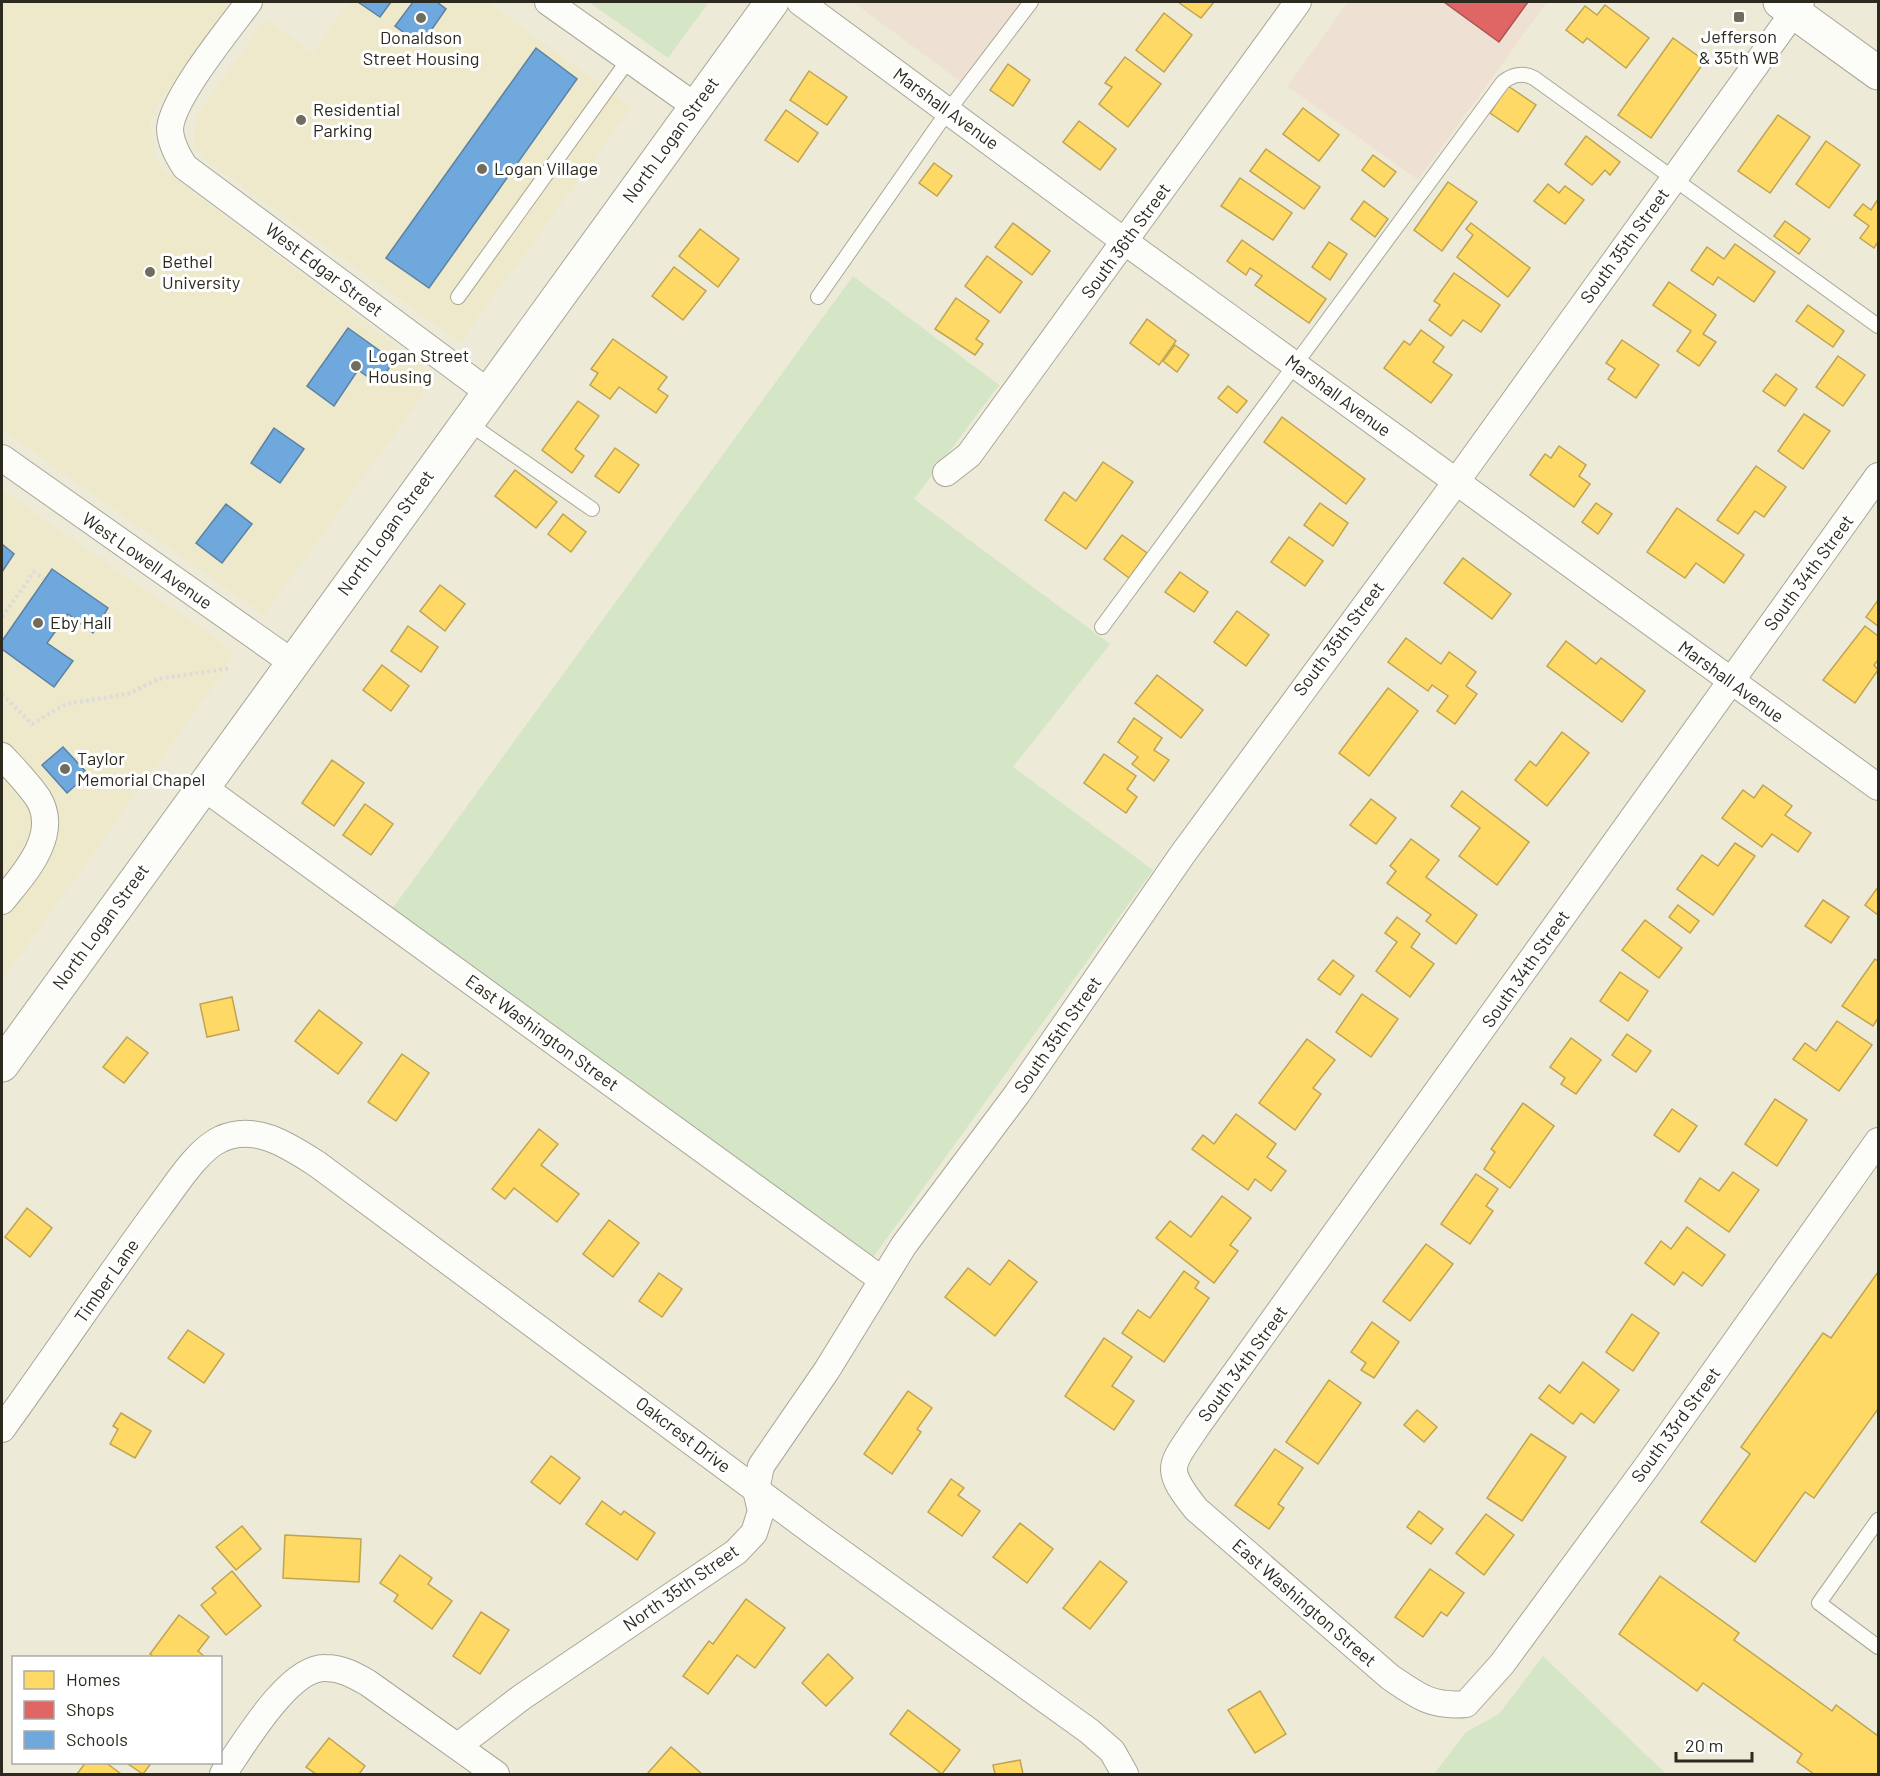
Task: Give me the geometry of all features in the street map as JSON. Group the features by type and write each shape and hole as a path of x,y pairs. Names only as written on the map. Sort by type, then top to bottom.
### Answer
{"street":[{"name":"West Edgar Street","path":"249,2 178,104 172,119 171,138 185,167 488,392"},
{"path":"548,2 695,106"},
{"name":"North Logan Street","path":"2,1065 771,2"},
{"name":"Marshall Avenue","path":"800,2 1124,241 1878,787"},
{"name":"South 36th Street","path":"946,473 969,455 1298,2"},
{"path":"1792,5 1878,73"},
{"name":"South 35th Street","path":"881,1279 1023,1085 1182,855 1456,482 1674,178 1792,5"},
{"name":"West Lowell Avenue","path":"2,458 293,663"},
{"name":"South 34th Street","path":"1174,1461 1878,476"},
{"path":"2,756 39,800 44,813 38,854 2,901"},
{"name":"East Washington Street","path":"203,787 881,1279"},
{"name":"Oakcrest Drive","path":"220,1139 246,1133 280,1140 317,1164 756,1490 1089,1731 1112,1750 1125,1774"},
{"name":"Timber Lane","path":"2,1429 186,1171 220,1139"},
{"name":"South 33rd Street","path":"1467,1704 1502,1664 1641,1474 1878,1141"},
{"name":"North 35th Street","path":"458,1746 522,1697 736,1552 754,1533 761,1511 756,1490 761,1466 827,1370 881,1279"},
{"name":"East Washington Street","path":"1174,1461 1172,1469 1177,1485 1196,1509 1390,1677 1424,1700 1446,1706 1467,1704"},
{"path":"223,1774 285,1689 302,1674 323,1667 348,1671 496,1774"}],"lane":[{"path":"818,297 948,111 1031,2"},
{"path":"458,297 629,59"},
{"path":"1102,627 1508,79 1522,75 1534,78 1878,326"},
{"path":"466,422 592,509"},
{"path":"1878,1520 1819,1604 1878,1647"}],"path":[{"path":"2,617 34,572 44,579"},
{"path":"2,694 32,724 66,704 128,694 158,680 231,668"}],"shaded area":[{"name":"Bethel University","path":"2,2 229,2 156,107 150,125 155,157 162,169 436,376 264,615 2,430"},
{"path":"349,2 487,2 632,107 460,342 204,159 194,147 195,118 266,19 313,53"},
{"path":"853,2 1020,2 961,82"},
{"path":"1348,2 1547,2 1418,180 1287,86"},
{"path":"2,490 233,651 221,675 2,980"}],"green space":[{"path":"589,2 709,2 668,58"},
{"path":"853,276 999,385 914,499 1110,644 1013,767 1153,870 869,1263 387,916"},
{"path":"1543,1656 1666,1774 1434,1774 1466,1732 1499,1714"}],"building: Homes":[{"path":"1178,2 1214,2 1201,18"},
{"path":"1605,5 1649,38 1626,68 1587,38 1583,43 1566,30 1585,6 1597,15"},
{"path":"1164,13 1192,35 1164,72 1136,50"},
{"path":"1673,38 1705,61 1651,138 1618,115"},
{"path":"1125,57 1161,84 1128,127 1099,104 1112,87 1105,83"},
{"path":"1008,64 1030,80 1013,106 990,90"},
{"path":"809,71 847,97 827,125 790,100"},
{"path":"1508,86 1536,105 1518,132 1490,113"},
{"path":"1303,108 1339,135 1319,161 1283,134"},
{"path":"786,110 818,133 798,162 765,140"},
{"path":"1778,115 1810,137 1770,193 1738,171"},
{"path":"1079,121 1116,149 1100,170 1063,142"},
{"path":"1586,136 1620,162 1610,175 1605,170 1592,185 1565,164"},
{"path":"1826,141 1860,165 1829,208 1796,184"},
{"path":"1266,149 1320,187 1304,209 1250,171"},
{"path":"1373,155 1396,172 1384,187 1362,170"},
{"path":"934,163 952,176 937,196 919,183"},
{"path":"1240,178 1292,213 1273,240 1221,206"},
{"path":"1448,182 1477,202 1442,251 1414,230"},
{"path":"1548,184 1559,193 1565,186 1584,200 1565,224 1534,201"},
{"path":"1878,199 1878,242 1874,248 1860,238 1869,226 1854,215 1863,204 1871,210"},
{"path":"1364,201 1388,219 1375,237 1351,219"},
{"path":"1785,221 1810,239 1799,254 1774,236"},
{"path":"1013,223 1050,251 1032,275 995,247"},
{"path":"1471,223 1530,268 1508,297 1457,257 1473,235 1466,229"},
{"path":"700,229 739,259 718,287 679,256"},
{"path":"1242,240 1326,299 1309,323 1255,285 1262,276 1250,268 1246,275 1227,261"},
{"path":"1329,242 1347,254 1330,280 1312,267"},
{"path":"1735,244 1775,272 1754,302 1718,277 1713,285 1691,270 1707,247 1724,259"},
{"path":"987,256 1022,282 1000,313 965,286"},
{"path":"674,267 706,291 683,320 652,296"},
{"path":"1454,273 1500,305 1481,332 1463,320 1451,336 1429,320 1440,305 1434,301"},
{"path":"1669,282 1716,315 1703,334 1716,342 1699,366 1677,351 1691,331 1653,305"},
{"path":"956,298 989,321 976,339 983,344 975,355 935,329"},
{"path":"1808,305 1844,331 1833,347 1796,321"},
{"path":"1147,319 1176,341 1159,365 1130,343"},
{"path":"1421,330 1444,347 1433,362 1452,375 1431,403 1384,368 1404,341 1410,345"},
{"path":"613,339 667,377 658,389 668,396 656,413 619,387 610,399 590,385 598,373 591,369"},
{"path":"1622,340 1659,365 1636,398 1608,379 1615,369 1606,363"},
{"path":"1175,345 1189,355 1177,372 1163,361"},
{"path":"1838,356 1865,375 1843,406 1816,387"},
{"path":"1776,374 1797,389 1785,406 1763,391"},
{"path":"1228,386 1247,401 1237,413 1218,398"},
{"path":"578,401 599,416 575,449 584,456 572,473 542,450"},
{"path":"1804,414 1830,431 1803,469 1778,451"},
{"path":"1282,417 1365,479 1346,504 1264,442"},
{"path":"1559,446 1586,465 1579,476 1590,484 1574,507 1530,475 1545,454 1551,458"},
{"path":"615,448 639,465 619,493 595,476"},
{"path":"1103,462 1133,482 1086,549 1045,520 1064,492 1076,501"},
{"path":"1756,466 1786,487 1764,517 1755,511 1738,534 1717,520"},
{"path":"515,470 557,502 536,528 495,496"},
{"path":"1320,503 1348,523 1333,546 1304,525"},
{"path":"1596,503 1612,514 1598,534 1582,522"},
{"path":"1677,508 1744,555 1724,583 1696,563 1685,578 1647,552"},
{"path":"563,514 586,532 571,552 548,534"},
{"path":"1122,535 1147,553 1129,578 1104,559"},
{"path":"1289,537 1323,561 1305,586 1271,562"},
{"path":"1463,558 1511,594 1492,619 1444,583"},
{"path":"1180,572 1208,592 1194,612 1165,592"},
{"path":"440,585 465,604 445,631 420,611"},
{"path":"1878,600 1878,626 1866,617"},
{"path":"1237,611 1269,635 1246,666 1214,642"},
{"path":"408,626 438,647 421,672 391,651"},
{"path":"1865,626 1878,636 1878,660 1874,665 1878,670 1855,703 1823,680"},
{"path":"1406,638 1441,664 1449,652 1476,672 1466,686 1477,694 1455,724 1437,711 1448,696 1432,685 1428,691 1388,662"},
{"path":"1566,641 1596,664 1601,658 1645,691 1622,722 1547,666"},
{"path":"382,665 409,686 391,711 363,690"},
{"path":"1157,675 1203,710 1181,738 1135,703"},
{"path":"1388,688 1418,711 1369,776 1339,753"},
{"path":"1134,718 1162,738 1154,750 1169,760 1154,781 1132,764 1138,757 1118,742"},
{"path":"1562,732 1589,753 1547,806 1515,780 1530,761 1536,766"},
{"path":"1104,754 1136,776 1127,789 1137,797 1126,813 1084,783"},
{"path":"332,760 364,783 334,826 302,803"},
{"path":"1763,785 1792,806 1785,815 1811,833 1798,852 1772,834 1762,847 1722,818 1743,790 1754,798"},
{"path":"1462,791 1529,842 1497,885 1459,856 1480,828 1451,806"},
{"path":"1371,799 1396,818 1376,844 1350,825"},
{"path":"365,804 393,824 371,855 343,835"},
{"path":"1411,839 1439,860 1426,877 1477,915 1456,944 1426,921 1431,915 1387,883 1396,871 1390,866"},
{"path":"1735,843 1755,856 1713,915 1677,889 1702,855 1718,866"},
{"path":"1878,887 1878,915 1865,905"},
{"path":"1823,900 1849,917 1831,943 1805,926"},
{"path":"1678,905 1699,921 1690,933 1669,917"},
{"path":"1397,917 1420,934 1411,947 1434,964 1410,997 1376,971 1397,942 1385,933"},
{"path":"1645,920 1682,948 1659,978 1622,950"},
{"path":"1875,959 1878,961 1878,1018 1873,1026 1842,1006"},
{"path":"1333,960 1354,976 1340,995 1318,979"},
{"path":"1620,972 1648,991 1628,1021 1600,1001"},
{"path":"1362,994 1398,1019 1371,1057 1336,1032"},
{"path":"232,997 239,1030 207,1037 200,1004"},
{"path":"319,1010 362,1043 338,1074 295,1041"},
{"path":"1837,1021 1872,1045 1839,1091 1793,1059 1805,1043 1816,1051"},
{"path":"1627,1034 1651,1051 1636,1072 1612,1055"},
{"path":"127,1037 148,1053 124,1083 103,1067"},
{"path":"1571,1038 1601,1060 1576,1094 1561,1084 1565,1078 1550,1067"},
{"path":"1307,1039 1335,1060 1313,1088 1321,1094 1295,1130 1259,1103"},
{"path":"402,1054 429,1073 396,1121 368,1102"},
{"path":"1775,1099 1807,1120 1777,1166 1745,1144"},
{"path":"1523,1103 1554,1126 1510,1188 1484,1169 1495,1152 1491,1149"},
{"path":"1672,1109 1697,1126 1679,1152 1654,1135"},
{"path":"1236,1114 1276,1144 1267,1157 1286,1171 1271,1191 1255,1179 1248,1190 1192,1149 1203,1135 1214,1144"},
{"path":"539,1129 558,1144 541,1165 579,1194 557,1222 514,1188 505,1199 492,1189"},
{"path":"1733,1172 1759,1190 1729,1232 1685,1201 1700,1178 1719,1191"},
{"path":"1476,1174 1498,1189 1486,1206 1493,1211 1470,1244 1441,1224"},
{"path":"1222,1196 1251,1218 1230,1245 1238,1251 1214,1283 1156,1238 1170,1221 1191,1237"},
{"path":"27,1208 52,1228 30,1257 5,1237"},
{"path":"609,1220 639,1243 613,1277 583,1254"},
{"path":"1687,1227 1725,1255 1702,1286 1683,1272 1674,1285 1645,1263 1661,1241 1671,1249"},
{"path":"1426,1244 1453,1264 1410,1321 1383,1301"},
{"path":"1009,1260 1037,1282 995,1336 945,1297 968,1268 990,1285"},
{"path":"1184,1271 1199,1282 1195,1288 1209,1298 1164,1362 1122,1333 1138,1310 1150,1318"},
{"path":"1878,1272 1878,1409 1814,1498 1805,1492 1755,1562 1701,1522 1750,1454 1741,1447 1823,1333 1831,1338"},
{"path":"659,1273 682,1289 662,1317 639,1301"},
{"path":"1632,1314 1659,1333 1633,1371 1606,1352"},
{"path":"1372,1322 1399,1342 1374,1378 1361,1370 1366,1363 1351,1352"},
{"path":"188,1330 224,1354 204,1383 168,1358"},
{"path":"1104,1338 1132,1357 1112,1386 1134,1401 1114,1430 1065,1396"},
{"path":"1583,1362 1619,1390 1594,1423 1581,1413 1573,1424 1539,1398 1549,1385 1560,1393"},
{"path":"1329,1380 1361,1403 1318,1464 1286,1442"},
{"path":"908,1391 932,1408 917,1429 921,1432 892,1474 864,1454"},
{"path":"1417,1410 1437,1427 1424,1442 1404,1425"},
{"path":"121,1413 151,1431 135,1458 110,1444 118,1429 113,1426"},
{"path":"1531,1434 1566,1457 1522,1521 1487,1498"},
{"path":"1275,1449 1303,1468 1278,1504 1284,1508 1269,1529 1235,1505"},
{"path":"551,1456 580,1478 560,1504 531,1482"},
{"path":"951,1479 964,1488 958,1495 980,1511 962,1536 928,1512"},
{"path":"602,1501 621,1515 624,1511 655,1533 637,1560 586,1524"},
{"path":"1419,1511 1443,1529 1431,1544 1407,1527"},
{"path":"1486,1514 1514,1535 1484,1575 1456,1553"},
{"path":"1020,1523 1053,1549 1027,1583 993,1557"},
{"path":"242,1526 261,1549 236,1570 216,1547"},
{"path":"285,1535 361,1539 359,1582 283,1578"},
{"path":"400,1555 432,1578 428,1584 452,1601 432,1629 394,1601 398,1595 380,1583"},
{"path":"1100,1561 1127,1582 1090,1629 1063,1608"},
{"path":"1430,1569 1464,1593 1447,1616 1441,1612 1423,1637 1395,1617"},
{"path":"232,1571 261,1606 226,1635 201,1605 216,1593 212,1588"},
{"path":"1660,1576 1739,1633 1734,1640 1832,1711 1836,1705 1878,1736 1878,1774 1814,1774 1797,1762 1802,1754 1703,1683 1697,1691 1619,1634"},
{"path":"746,1599 785,1628 755,1668 737,1655 708,1694 683,1676 709,1641 713,1644"},
{"path":"481,1612 509,1630 480,1674 453,1656"},
{"path":"179,1615 209,1637 198,1651 204,1656 153,1656 150,1654"},
{"path":"828,1654 853,1678 826,1706 802,1683"},
{"path":"1260,1691 1286,1734 1255,1753 1228,1710"},
{"path":"908,1710 960,1750 942,1774 890,1734"},
{"path":"329,1738 365,1766 359,1774 316,1774 306,1767"},
{"path":"671,1747 702,1774 647,1774"},
{"path":"1020,1760 1023,1774 995,1774 993,1765"},
{"path":"84,1764 108,1764 121,1774 77,1774"},
{"path":"128,1764 150,1764 143,1774"}],"building: Shops":[{"path":"1444,2 1528,2 1499,42"}],"building: Schools":[{"name":"Donaldson Street Housing","path":"358,2 391,2 380,17"},
{"name":"Donaldson Street Housing","path":"413,2 437,2 446,9 421,45 395,26"},
{"name":"Logan Village","path":"536,48 577,79 429,288 386,258"},
{"name":"Logan Street Housing","path":"348,328 394,361 378,384 358,370 334,406 307,386"},
{"path":"274,428 304,449 280,483 251,463"},
{"path":"226,504 252,524 222,563 196,543"},
{"path":"2,544 14,554 2,572"},
{"name":"Eby Hall","path":"52,569 108,608 93,633 68,614 47,643 73,661 54,687 2,649 2,641"},
{"name":"Taylor Memorial Chapel","path":"63,747 88,774 67,793 42,765"}],"place":[{"name":"Jefferson & 35th WB","path":"1739,17"},
{"name":"Donaldson Street Housing","path":"421,18"},
{"name":"Residential Parking","path":"301,120"},
{"name":"Logan Village","path":"482,169"},
{"name":"Bethel University","path":"150,272"},
{"name":"Logan Street Housing","path":"356,366"},
{"name":"Eby Hall","path":"38,623"},
{"name":"Taylor Memorial Chapel","path":"65,769"}]}
